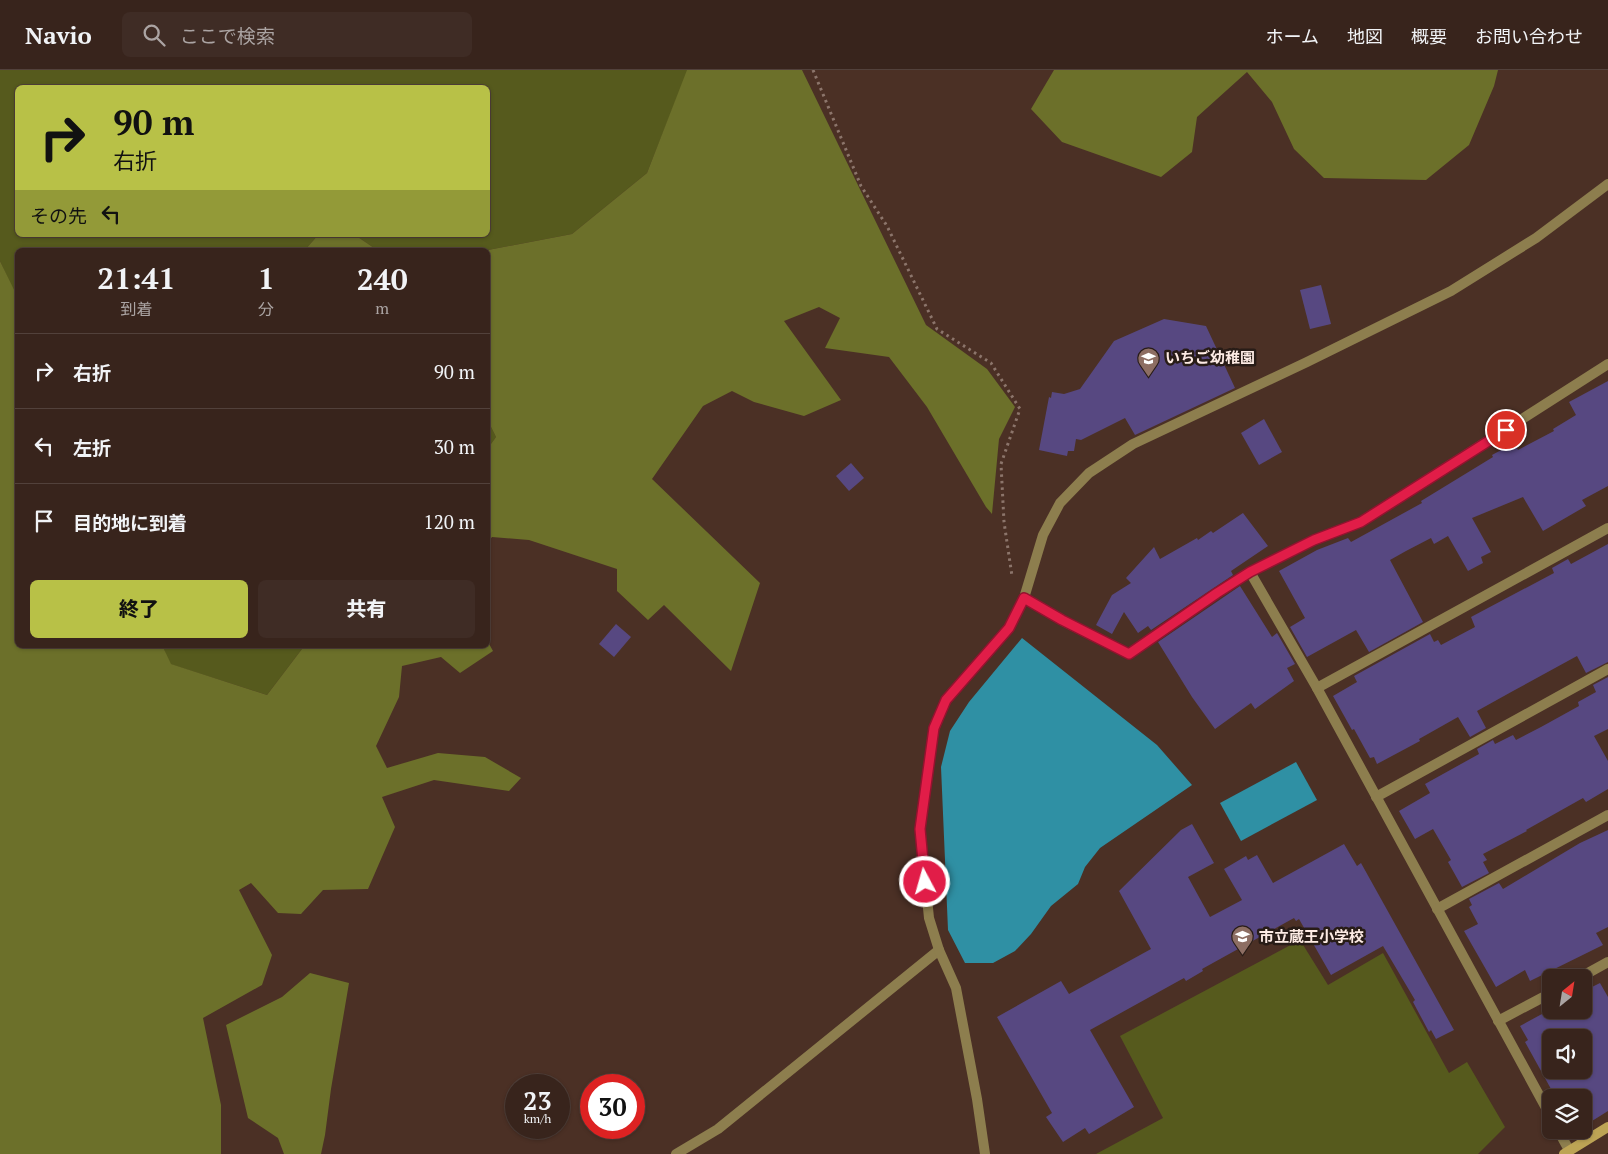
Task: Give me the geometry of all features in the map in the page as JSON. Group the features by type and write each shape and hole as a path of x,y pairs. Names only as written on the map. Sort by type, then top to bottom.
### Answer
{"street":[{"path":"985,1154 977,1099 956,988 939,950 929,918 920,829 934,728 946,700 1009,628 1024,598 1044,535 1060,503 1089,473 1133,444 1307,362 1451,291 1536,238 1608,184"},
{"path":"1024,598 1062,620 1129,654 1250,572 1314,540 1361,522 1608,364"},
{"path":"1317,688 1608,528"},
{"path":"1250,572 1317,688 1542,1101"},
{"path":"1376,796 1608,669"},
{"path":"1437,909 1608,815"},
{"path":"676,1154 718,1129 939,950"},
{"path":"1592,971 1608,962"},
{"path":"1498,1021 1542,998"},
{"path":"1562,1139 1567,1152 1608,1127"}],"path":[{"path":"813,70 861,186 887,226 937,328 991,363 1020,409 1002,464 1004,522 1012,581 1024,598"}],"green space":[{"path":"0,70 687,70 647,173 572,234 490,250 490,248 374,248 358,237 490,237 490,85 15,85 15,237 316,237 307,248 15,248 15,294 0,261"},
{"path":"687,70 802,70 926,325 987,369 1015,407 999,439 992,514 927,407 889,357 825,348 840,318 819,307 784,321 841,400 804,416 754,402 732,391 703,406 652,479 760,583 731,671 664,605 648,620 617,591 617,569 529,540 492,537 490,540 490,445 496,437 490,425 490,250 572,234 647,173"},
{"path":"1054,70 1498,70 1494,86 1469,145 1426,180 1324,178 1294,149 1272,102 1247,72 1197,117 1192,152 1161,177 1062,142 1031,109"},
{"path":"316,237 358,237 374,248 307,248"},
{"path":"0,261 15,292 15,648 163,648 171,664 267,695 303,648 490,648 490,646 493,651 460,673 441,657 402,666 399,697 376,746 387,768 438,753 485,757 521,778 509,791 434,780 382,797 395,827 368,889 323,890 301,914 278,913 251,883 239,890 272,955 262,985 203,1018 221,1105 221,1154 0,1154"},
{"path":"490,425 496,437 490,445"},
{"path":"163,648 303,648 267,695 170,664"},
{"path":"1300,940 1328,985 1383,953 1449,1073 1467,1062 1505,1127 1478,1154 1096,1154 1163,1118 1120,1036"},
{"path":"310,973 349,983 321,1154 284,1154 278,1138 248,1118 226,1025 282,997"}],"water":[{"path":"1022,638 1157,745 1192,785 1100,848 1085,867 1078,884 1051,906 1031,934 1015,951 993,963 965,963 948,930 941,767 950,731 969,702"},
{"path":"1296,762 1317,800 1241,841 1220,803"}],"building":[{"path":"1321,285 1331,324 1310,329 1300,290"},
{"path":"1164,319 1206,326 1235,388 1135,435 1125,418 1081,440 1076,439 1074,451 1068,451 1067,456 1039,450 1049,397 1051,398 1052,392 1064,394 1080,389 1114,341"},
{"path":"1608,381 1608,486 1582,500 1586,506 1543,531 1523,497 1472,518 1491,552 1481,557 1483,563 1468,571 1448,536 1434,544 1431,538 1390,560 1423,622 1369,652 1356,630 1307,657 1290,627 1305,618 1279,571 1317,550 1348,538 1351,542 1422,503 1421,501 1514,443 1518,450 1554,431 1553,429 1576,415 1569,402"},
{"path":"1264,419 1282,452 1259,465 1241,433"},
{"path":"851,463 864,478 849,491 836,476"},
{"path":"1243,513 1268,546 1231,571 1233,575 1151,630 1148,626 1138,633 1124,612 1112,634 1096,625 1112,595 1131,583 1126,578 1154,547 1160,559 1197,538 1198,540 1211,531 1213,533"},
{"path":"1608,544 1608,662 1586,673 1577,656 1477,711 1486,728 1470,737 1458,717 1419,739 1420,741 1377,764 1374,757 1370,758 1333,696 1357,682 1354,676 1430,634 1434,642 1438,640 1441,645 1475,627 1471,617 1554,573 1552,568 1568,559 1571,564"},
{"path":"1240,586 1272,637 1277,633 1295,664 1287,668 1294,681 1255,709 1251,703 1215,729 1192,697 1158,642"},
{"path":"616,624 631,637 614,657 599,644"},
{"path":"1608,677 1608,729 1594,736 1608,761 1608,789 1586,802 1583,798 1483,854 1487,860 1483,862 1489,873 1462,887 1448,862 1451,860 1433,829 1415,839 1399,811 1430,793 1425,784 1479,754 1477,749 1493,740 1495,744 1513,735 1516,740 1541,727 1579,706 1578,702 1596,692 1593,685"},
{"path":"1192,824 1214,863 1188,877 1210,917 1242,900 1224,869 1246,856 1248,860 1257,855 1273,883 1344,844 1357,866 1361,863 1454,1030 1436,1039 1431,1030 1429,1032 1413,1002 1415,1000 1383,946 1331,975 1299,919 1296,921 1294,918 1202,969 1203,971 1186,981 1184,978 1090,1030 1134,1107 1089,1134 1085,1128 1063,1142 1046,1117 1052,1113 997,1017 1061,981 1069,994 1151,949 1119,891 1181,830"},
{"path":"1608,830 1608,927 1596,933 1603,945 1554,969 1542,969 1542,975 1530,981 1525,970 1496,987 1464,931 1478,924 1469,907 1472,905 1469,899 1499,883 1503,889 1580,843"},
{"path":"1600,983 1608,997 1608,1111 1592,1121 1592,1089 1551,1089 1545,1079 1592,1079 1592,1029 1542,1029 1542,1073 1525,1042 1528,1040 1520,1026 1542,1014 1542,1019 1592,1019 1592,987"}],"place":[{"name":"いちご幼稚園","path":"1149,377"},
{"name":"市立蔵王小学校","path":"1243,956"}],"route":[{"path":"925,882 920,829 934,728 946,700 1009,628 1024,598 1062,620 1129,654 1250,572 1314,540 1361,522 1506,430"}]}
